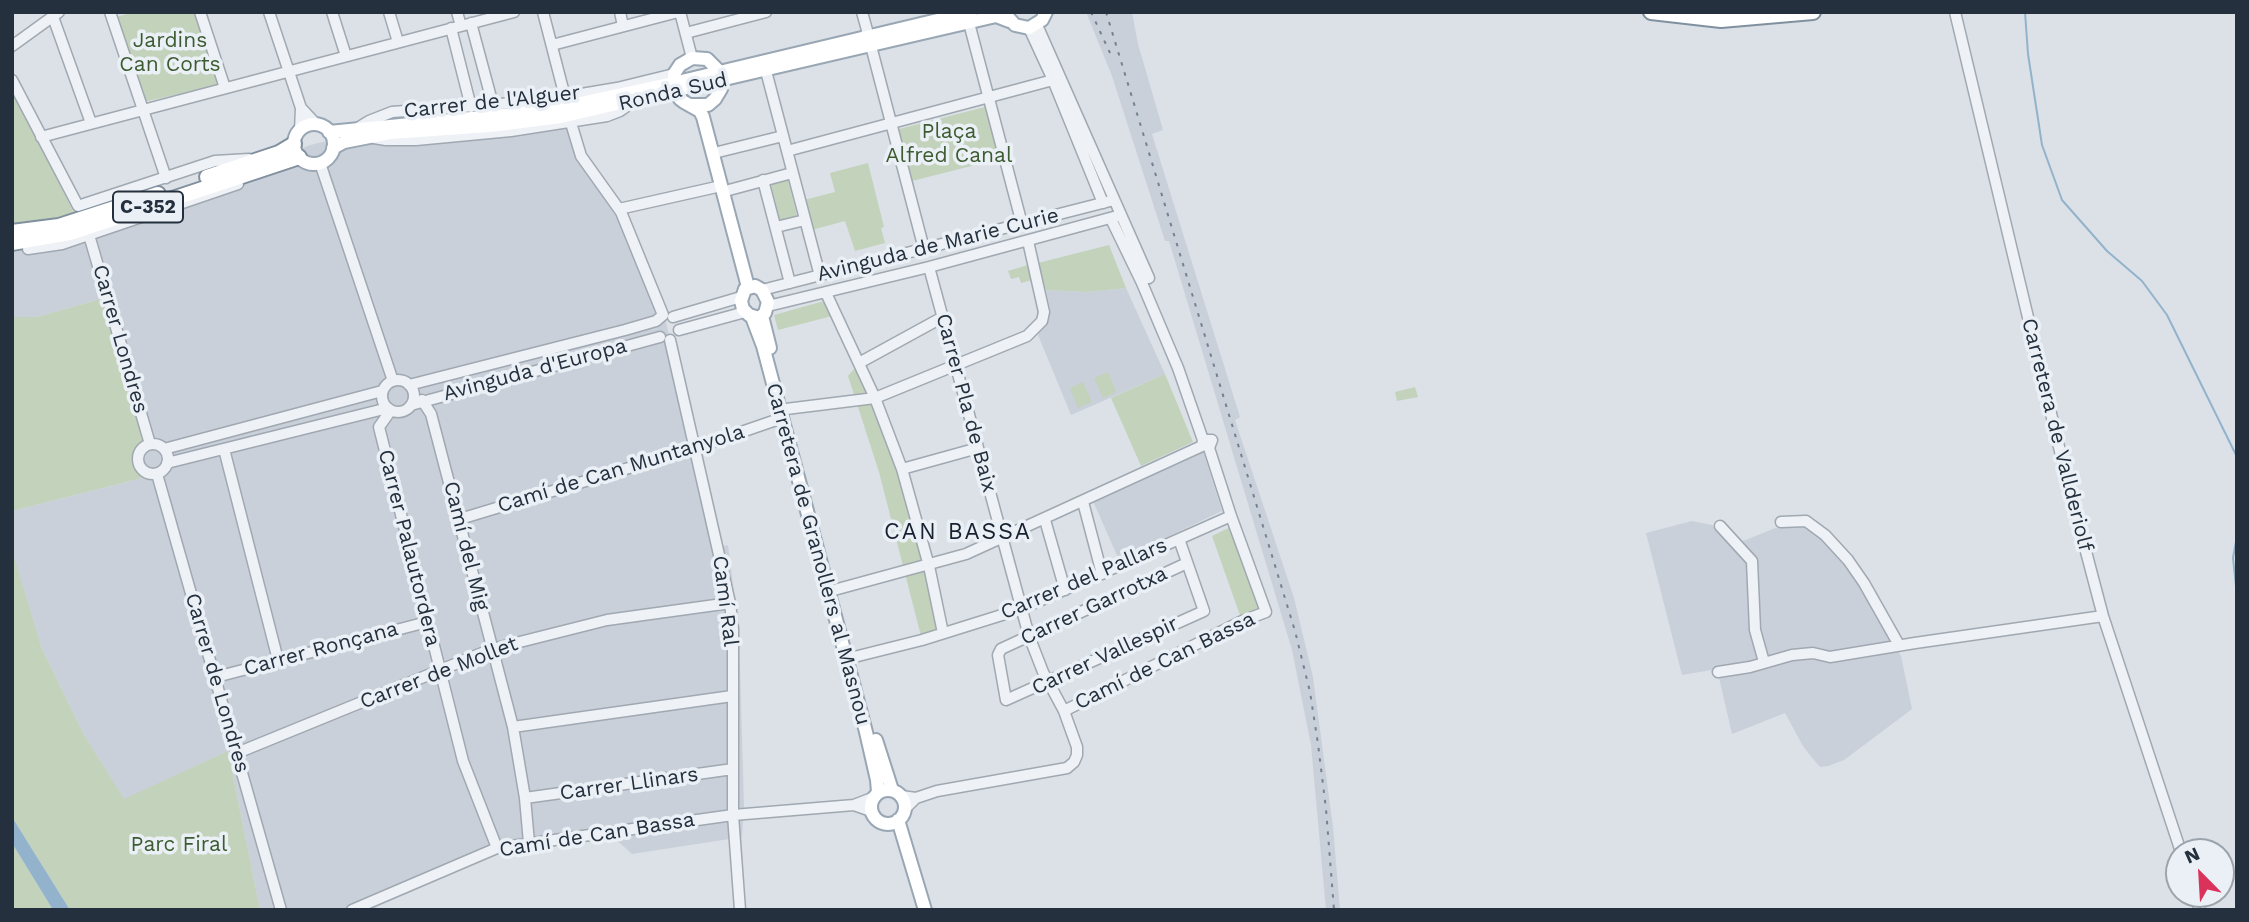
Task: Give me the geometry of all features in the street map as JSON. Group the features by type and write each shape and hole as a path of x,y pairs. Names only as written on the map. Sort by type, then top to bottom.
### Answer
{"highway":[{"path":"1651,12 1721,20 1813,12"},
{"name":"C-352","path":"12,232 59,226 259,164 281,162 297,151"},
{"name":"C-352","path":"12,243 70,233 259,164 279,153 297,151"},
{"path":"12,249 28,249"}],"main road":[{"path":"1033,26 1046,12"},
{"name":"Ronda Sud","path":"721,77 970,18 1007,16 1022,27 1033,26"},
{"name":"Ronda Sud","path":"329,132 388,124 543,111 674,83 766,71 868,42"},
{"path":"689,105 708,105 718,96 721,77 707,59 692,58 680,65 674,83 680,99 689,105 700,111 703,117 725,188 757,313"},
{"name":"Ronda Sud","path":"333,148 367,136 550,119 633,102 674,83"},
{"path":"708,105 725,188"},
{"path":"316,124 329,132 333,148 329,157 320,163 309,163 297,151 300,130 316,124"},
{"path":"752,290 757,313"},
{"name":"Carretera de Granollers al Masnou","path":"757,313 763,346 854,657 886,777 896,793 897,818"},
{"name":"Carretera de Granollers al Masnou","path":"784,413 866,732 877,780 874,801"},
{"path":"896,793 874,801 879,822 897,818 922,910"}],"street":[{"path":"110,12 166,178"},
{"path":"200,12 225,88"},
{"path":"269,12 300,108 300,130"},
{"path":"332,12 346,56"},
{"path":"390,12 398,42"},
{"path":"457,12 492,105"},
{"path":"41,138 514,12"},
{"path":"543,12 565,97"},
{"path":"620,12 623,26"},
{"path":"552,45 679,12 692,58"},
{"path":"686,33 766,12"},
{"path":"862,12 924,248"},
{"name":"Carretera de Vallderiolf","path":"1955,12 2065,472 2103,616 2176,838"},
{"path":"12,46 56,15 90,123"},
{"path":"970,18 1022,223"},
{"path":"461,26 471,107"},
{"path":"1033,26 1053,80 1109,201"},
{"path":"1033,26 1178,368 1231,516"},
{"path":"766,71 820,276"},
{"path":"12,80 78,206 215,161 259,164"},
{"path":"787,151 1053,80"},
{"name":"Carrer de l'Alguer","path":"354,130 392,112 492,105 674,83"},
{"path":"367,136 386,140 416,140 500,133 607,116 633,102"},
{"path":"300,108 316,124"},
{"path":"571,123 581,156 619,209 638,248 664,318 679,330"},
{"path":"718,152 783,136"},
{"path":"320,163 393,380"},
{"path":"28,249 62,244 236,185 245,181 259,164"},
{"path":"619,209 792,173"},
{"path":"763,180 790,283"},
{"name":"Avinguda de Marie Curie","path":"752,290 820,276 1109,201"},
{"path":"1116,217 1149,278"},
{"name":"Avinguda de Marie Curie","path":"757,313 1116,217"},
{"path":"776,227 805,220"},
{"name":"Carrer Londres","path":"89,235 150,444"},
{"name":"Camí de Can Muntanyola","path":"460,519 695,448 784,413 875,398 1027,336 1042,321 1044,303 1028,241"},
{"name":"Carrer Pla de Baix","path":"929,267 1021,609"},
{"name":"Avinguda d'Europa","path":"409,385 664,318 752,290"},
{"path":"826,293 875,398 902,469 929,566 943,633"},
{"path":"665,338 679,330 757,313"},
{"path":"859,363 943,317"},
{"name":"Camí Ral","path":"664,318 657,330 665,338 695,448 730,603 733,629 733,815 740,910"},
{"name":"Avinguda d'Europa","path":"411,405 443,394 665,338"},
{"path":"167,463 355,416 389,409 402,411 411,405 413,397 409,385 393,380 385,386 382,399 389,409"},
{"path":"164,449 382,391"},
{"path":"432,414 437,399 443,394"},
{"name":"Camí del Mig","path":"422,400 432,414 513,727 525,798 529,843"},
{"name":"Carrer Palautordera","path":"389,409 379,427 463,761 497,848"},
{"path":"355,416 365,418 379,427"},
{"path":"834,590 966,554 1045,520 1207,443"},
{"path":"150,444 164,449 167,463 162,471 157,474 142,470 138,461 140,450 150,444"},
{"path":"902,469 978,448"},
{"path":"224,449 278,660"},
{"name":"Carrer de Londres","path":"157,474 281,910"},
{"path":"1083,502 1102,574"},
{"name":"Camí de Can Bassa","path":"1063,711 1242,621 1266,612 1231,516"},
{"name":"Carrer del Pallars","path":"854,657 1021,609 1231,516"},
{"path":"1045,520 1065,590"},
{"path":"1781,522 1806,521 1825,535 1858,576 1899,645"},
{"path":"1720,526 1752,561 1755,630 1764,662"},
{"path":"1179,539 1187,564"},
{"name":"Carrer Vallespir","path":"1006,700 1204,611 1187,564"},
{"name":"Carrer Garrotxa","path":"1006,700 998,655 1001,649 1187,564"},
{"name":"Carrer de Mollet","path":"237,753 492,649 607,620 730,603"},
{"name":"Camí de Can Bassa","path":"897,818 916,798 937,791 1067,768 1073,762 1077,747 1029,636 1021,609"},
{"path":"1718,672 1792,655 1813,653 1830,657 2103,616"},
{"name":"Carrer Ronçana","path":"216,677 427,622"},
{"path":"513,727 732,696"},
{"name":"Carrer Llinars","path":"525,798 733,769"},
{"name":"Camí de Can Bassa","path":"896,793 916,798"},
{"name":"Camí de Can Bassa","path":"352,910 497,848 733,815 874,801"},
{"name":"Carrer de Londres","path":"273,910 275,893"}],"shaded area":[{"path":"1086,12 1132,12 1138,44 1163,130 1152,134 1240,417 1235,420 1294,598 1313,677 1333,827 1340,910 1326,910 1311,745 1292,650 1169,241 1165,241 1112,76"},
{"path":"568,111 578,145 624,212 663,310 721,547 728,545 739,632 744,806 742,837 632,854 613,837 500,853 369,910 260,910 228,751 124,800 84,735 42,649 12,551 12,511 142,478 142,470 137,461 144,446 111,296 37,317 12,317 12,238 57,231 314,144 358,134"},
{"path":"1126,288 1165,374 1071,415 1038,335 1049,317 1046,290 1086,292"},
{"path":"1203,451 1222,511 1119,560 1093,501"},
{"path":"1692,521 1712,525 1733,545 1783,525 1810,526 1855,578 1901,656 1912,709 1844,760 1828,766 1820,767 1814,760 1785,713 1732,734 1717,669 1682,675 1646,533"}],"green space":[{"name":"Jardins Can Corts","path":"135,12 200,12 219,85 143,102 112,18"},
{"path":"12,90 75,215 36,224 12,226"},
{"name":"Plaça Alfred Canal","path":"985,107 999,159 912,181 899,129"},
{"path":"868,163 884,227 881,228 885,243 855,251 845,221 808,231 800,201 835,192 830,173"},
{"path":"788,180 797,216 780,220 771,184"},
{"path":"1109,245 1126,288 1086,292 1046,290 1038,263"},
{"path":"1028,265 1032,280 1021,283 1019,277 1011,279 1008,271"},
{"path":"111,296 150,444 144,446 138,455 139,466 147,473 142,478 12,511 12,317 37,317"},
{"path":"824,301 832,316 778,330 774,315"},
{"path":"859,363 902,469 943,633 922,640 879,472 848,376"},
{"path":"1108,372 1116,392 1103,398 1094,378"},
{"path":"1165,374 1193,442 1141,466 1111,398"},
{"path":"1083,382 1092,402 1078,408 1070,388"},
{"path":"1415,387 1418,397 1397,401 1395,392"},
{"path":"1235,525 1266,612 1242,621 1212,536"},
{"name":"Parc Firal","path":"12,551 42,649 84,735 124,799 228,751 260,910 70,910 12,817"},
{"path":"12,843 40,889 53,910 12,910"}],"water":[{"path":"12,817 70,910 53,910 12,843"}],"waterway":[{"path":"2025,12 2028,54 2042,145 2062,200 2107,251 2142,281 2167,315 2237,457"},
{"path":"2237,536 2233,558 2237,596"}],"railway":[{"path":"1091,12 1110,53"},
{"path":"1106,12 1295,631 1310,692 1318,744 1334,910"}],"district":[{"name":"CAN BASSA","path":"958,532"}]}
